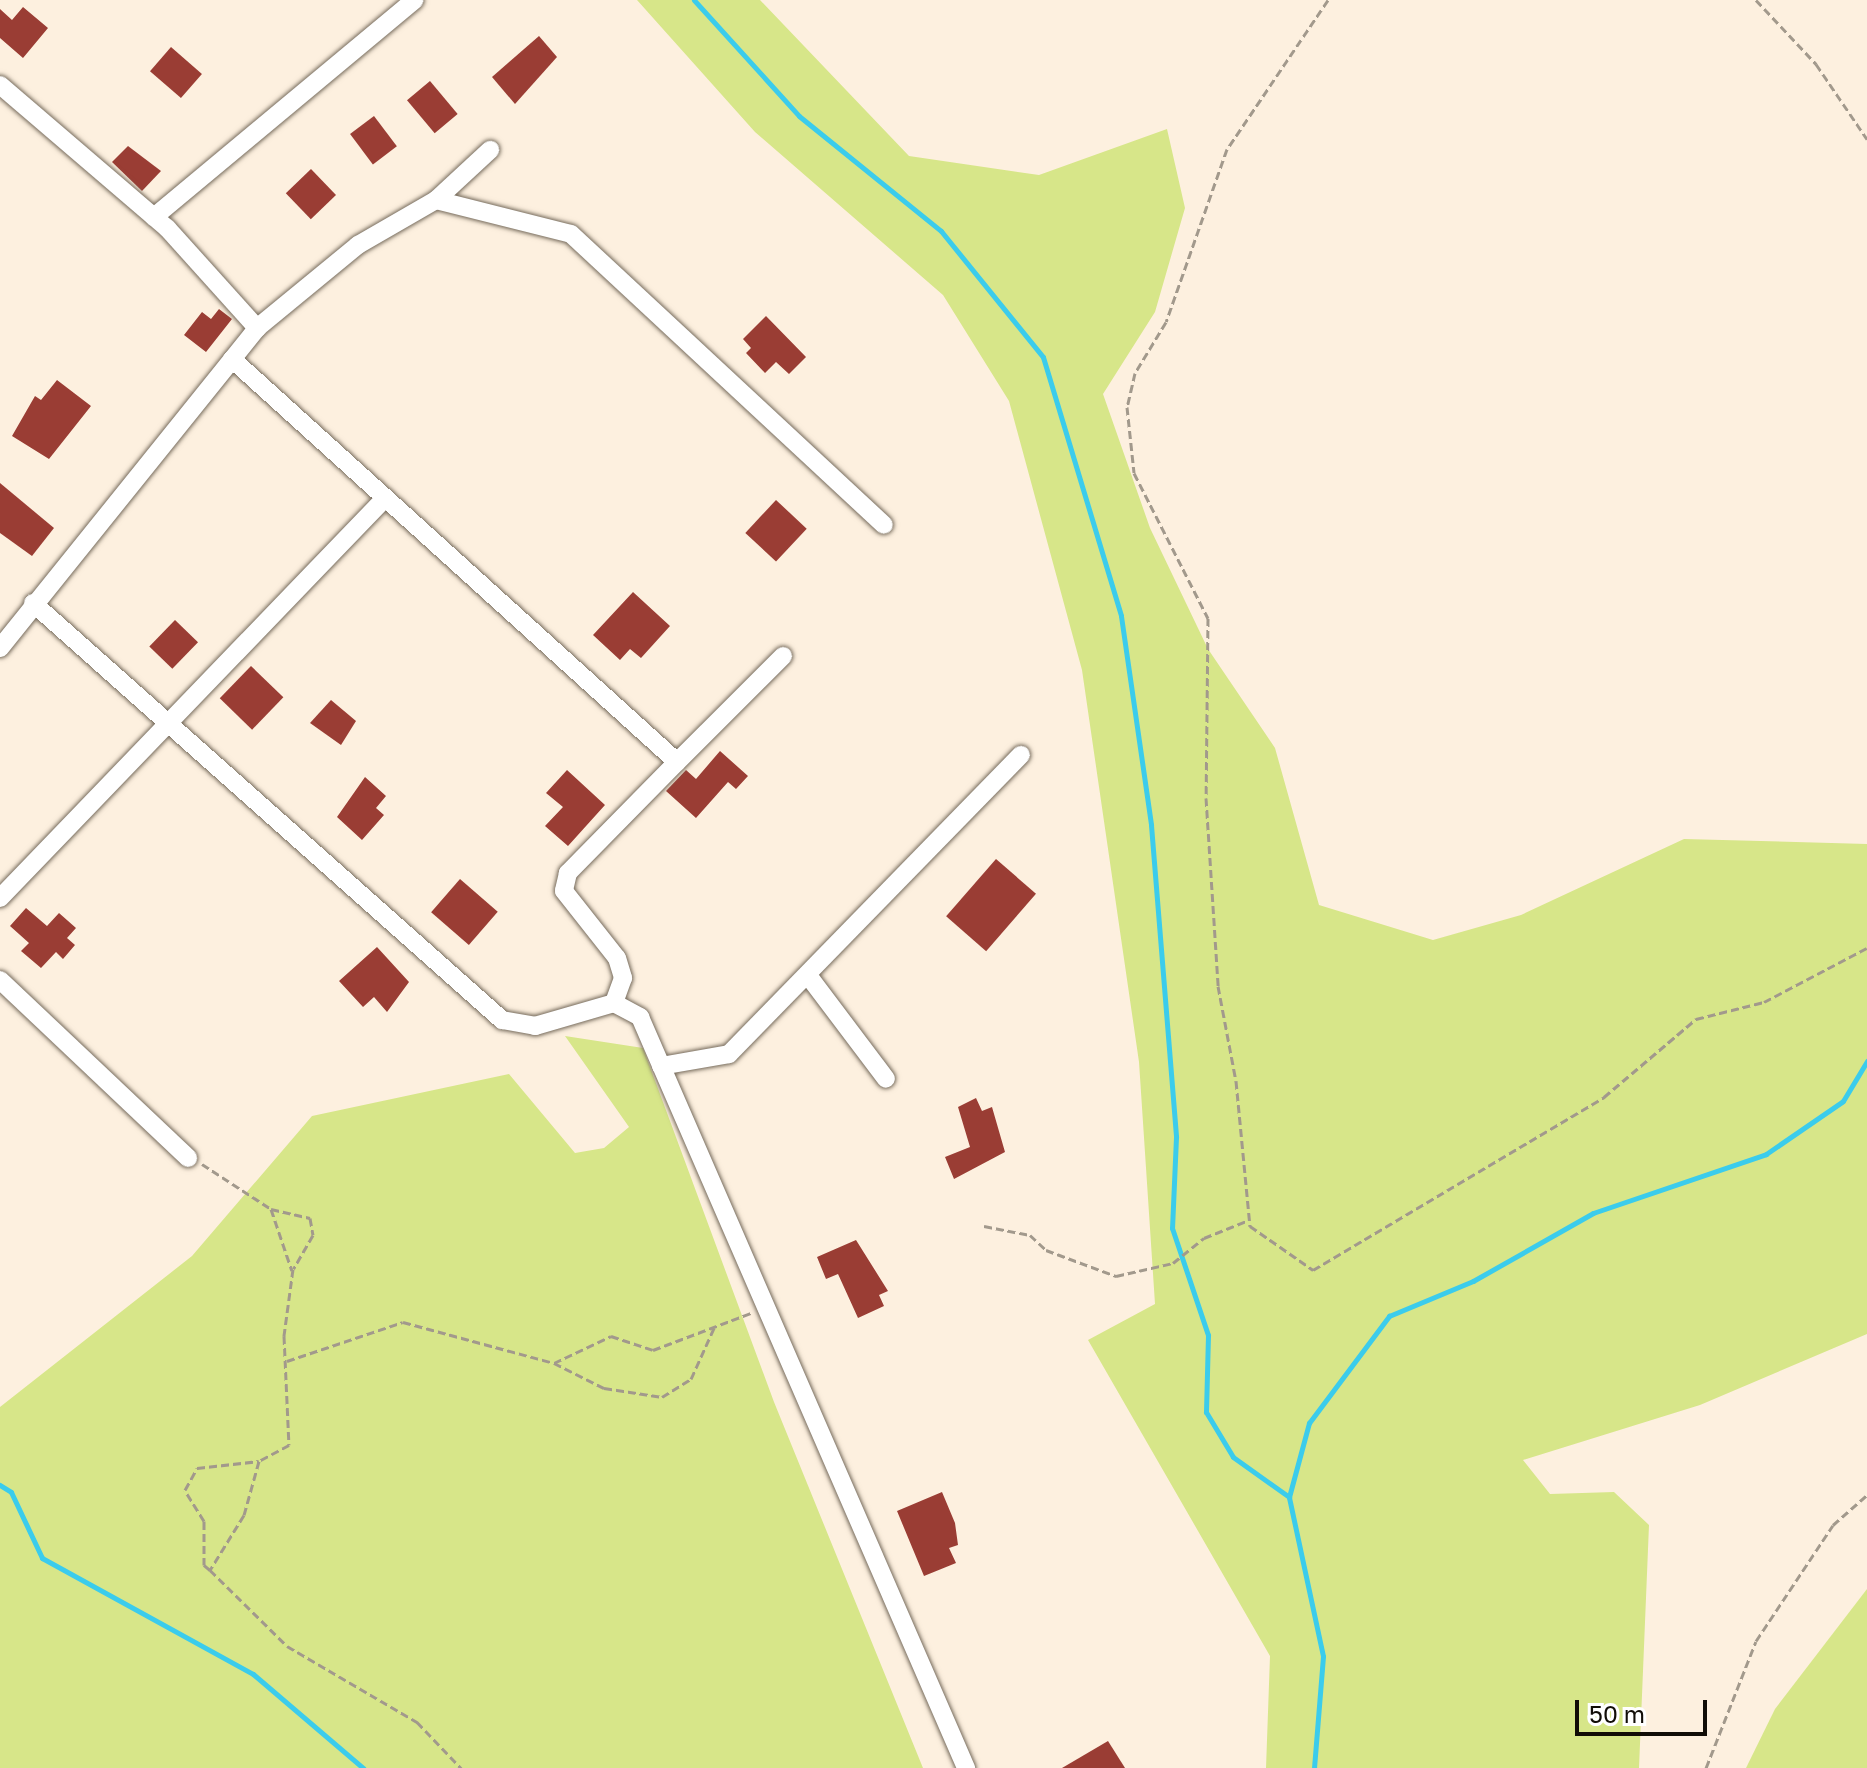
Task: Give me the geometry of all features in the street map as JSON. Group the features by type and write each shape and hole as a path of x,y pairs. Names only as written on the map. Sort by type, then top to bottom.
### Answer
{"lane":[{"path":"154,217 414,0"},
{"path":"0,85 154,217 257,328"},
{"path":"0,648 33,603 257,328 358,245 436,200 490,150"},
{"path":"436,200 571,234 884,525"},
{"path":"232,359 677,762"},
{"path":"0,898 385,498"},
{"path":"33,603 502,1020 535,1026 614,1003 640,1017 966,1768"},
{"path":"614,1003 623,978 617,958 564,891 568,873 783,656"},
{"path":"661,1066 729,1054 810,978 1021,755"},
{"path":"810,978 886,1079"},
{"path":"0,980 188,1158"}],"path":[{"path":"1328,0 1227,149 1166,322 1135,373 1127,407 1134,473 1208,618 1206,798 1218,986 1236,1081 1249,1220 1286,1257 1313,1270 1604,1097 1696,1019 1764,1002 1867,948"},
{"path":"1756,0 1816,64 1867,139"},
{"path":"188,1158 226,1174 271,1209 310,1218 313,1235 293,1269 296,1284 287,1361 289,1445 259,1461 197,1468 185,1490 204,1521 204,1565 287,1646 417,1722 461,1768"},
{"path":"271,1209 296,1284"},
{"path":"984,1226 1030,1235 1046,1250 1116,1276 1173,1263 1204,1238 1249,1220"},
{"path":"554,1363 611,1336 653,1350 750,1313"},
{"path":"287,1361 403,1322 554,1363 604,1388 662,1397 691,1379 715,1327"},
{"path":"210,1570 244,1515 259,1461"},
{"path":"1706,1768 1756,1641 1833,1525 1867,1495"}],"green space":[{"path":"637,0 760,0 909,156 1039,175 1167,129 1185,208 1155,312 1103,394 1150,528 1208,649 1275,748 1319,905 1433,940 1521,915 1684,839 1867,844 1867,1334 1700,1405 1523,1460 1550,1494 1614,1492 1649,1525 1639,1768 1266,1768 1270,1656 1088,1340 1155,1304 1139,1062 1082,670 1009,401 943,295 755,132"},
{"path":"565,1036 643,1048 774,1402 923,1768 0,1768 0,1407 192,1256 312,1116 509,1074 575,1153 604,1148 629,1127"},
{"path":"1867,1589 1867,1768 1746,1768 1775,1709"}],"building":[{"path":"23,7 48,28 23,58 0,38 0,9 12,20"},
{"path":"539,36 557,57 515,104 492,77"},
{"path":"171,47 202,74 181,98 150,71"},
{"path":"430,81 458,114 435,133 407,100"},
{"path":"374,116 397,146 373,164 350,134"},
{"path":"128,146 161,171 142,191 112,162"},
{"path":"311,169 336,195 311,219 286,193"},
{"path":"219,309 232,319 206,352 184,335 202,312 211,319"},
{"path":"766,316 806,357 789,374 776,362 765,373 746,353 751,348 743,339"},
{"path":"57,380 91,406 49,459 12,436 35,396 41,400"},
{"path":"0,483 54,528 32,556 0,533"},
{"path":"776,500 807,529 776,562 745,533"},
{"path":"633,592 670,626 641,658 630,649 620,660 593,635"},
{"path":"175,620 198,642 172,669 149,647"},
{"path":"251,666 283,697 252,730 220,698"},
{"path":"331,700 356,721 341,745 310,723"},
{"path":"720,751 748,776 736,789 728,782 696,818 666,791 686,770 696,779"},
{"path":"567,770 605,805 568,846 545,826 563,807 546,793"},
{"path":"365,777 386,796 376,808 384,815 362,840 337,817"},
{"path":"996,859 1036,894 986,951 946,916"},
{"path":"460,879 498,912 469,945 431,912"},
{"path":"26,908 47,926 59,913 76,928 67,938 75,945 63,959 56,952 41,968 21,951 29,943 10,926"},
{"path":"377,947 409,982 387,1012 374,997 363,1007 339,981"},
{"path":"976,1098 982,1111 992,1107 1005,1152 954,1179 945,1157 970,1147 958,1107"},
{"path":"856,1240 888,1291 879,1295 884,1306 858,1318 838,1274 826,1279 817,1257"},
{"path":"942,1492 955,1523 958,1545 949,1548 956,1563 924,1576 897,1511"},
{"path":"1108,1741 1125,1768 1062,1768"}],"waterway":[{"path":"694,0 799,116 941,231 1043,357 1121,616 1151,825 1176,1137 1172,1228 1208,1335 1206,1412 1233,1457 1289,1497"},
{"path":"1314,1768 1323,1656 1289,1497 1309,1423 1389,1316 1473,1281 1593,1213 1766,1154 1843,1101 1867,1061"},
{"path":"0,1485 11,1492 42,1558 253,1674 363,1768"}]}
